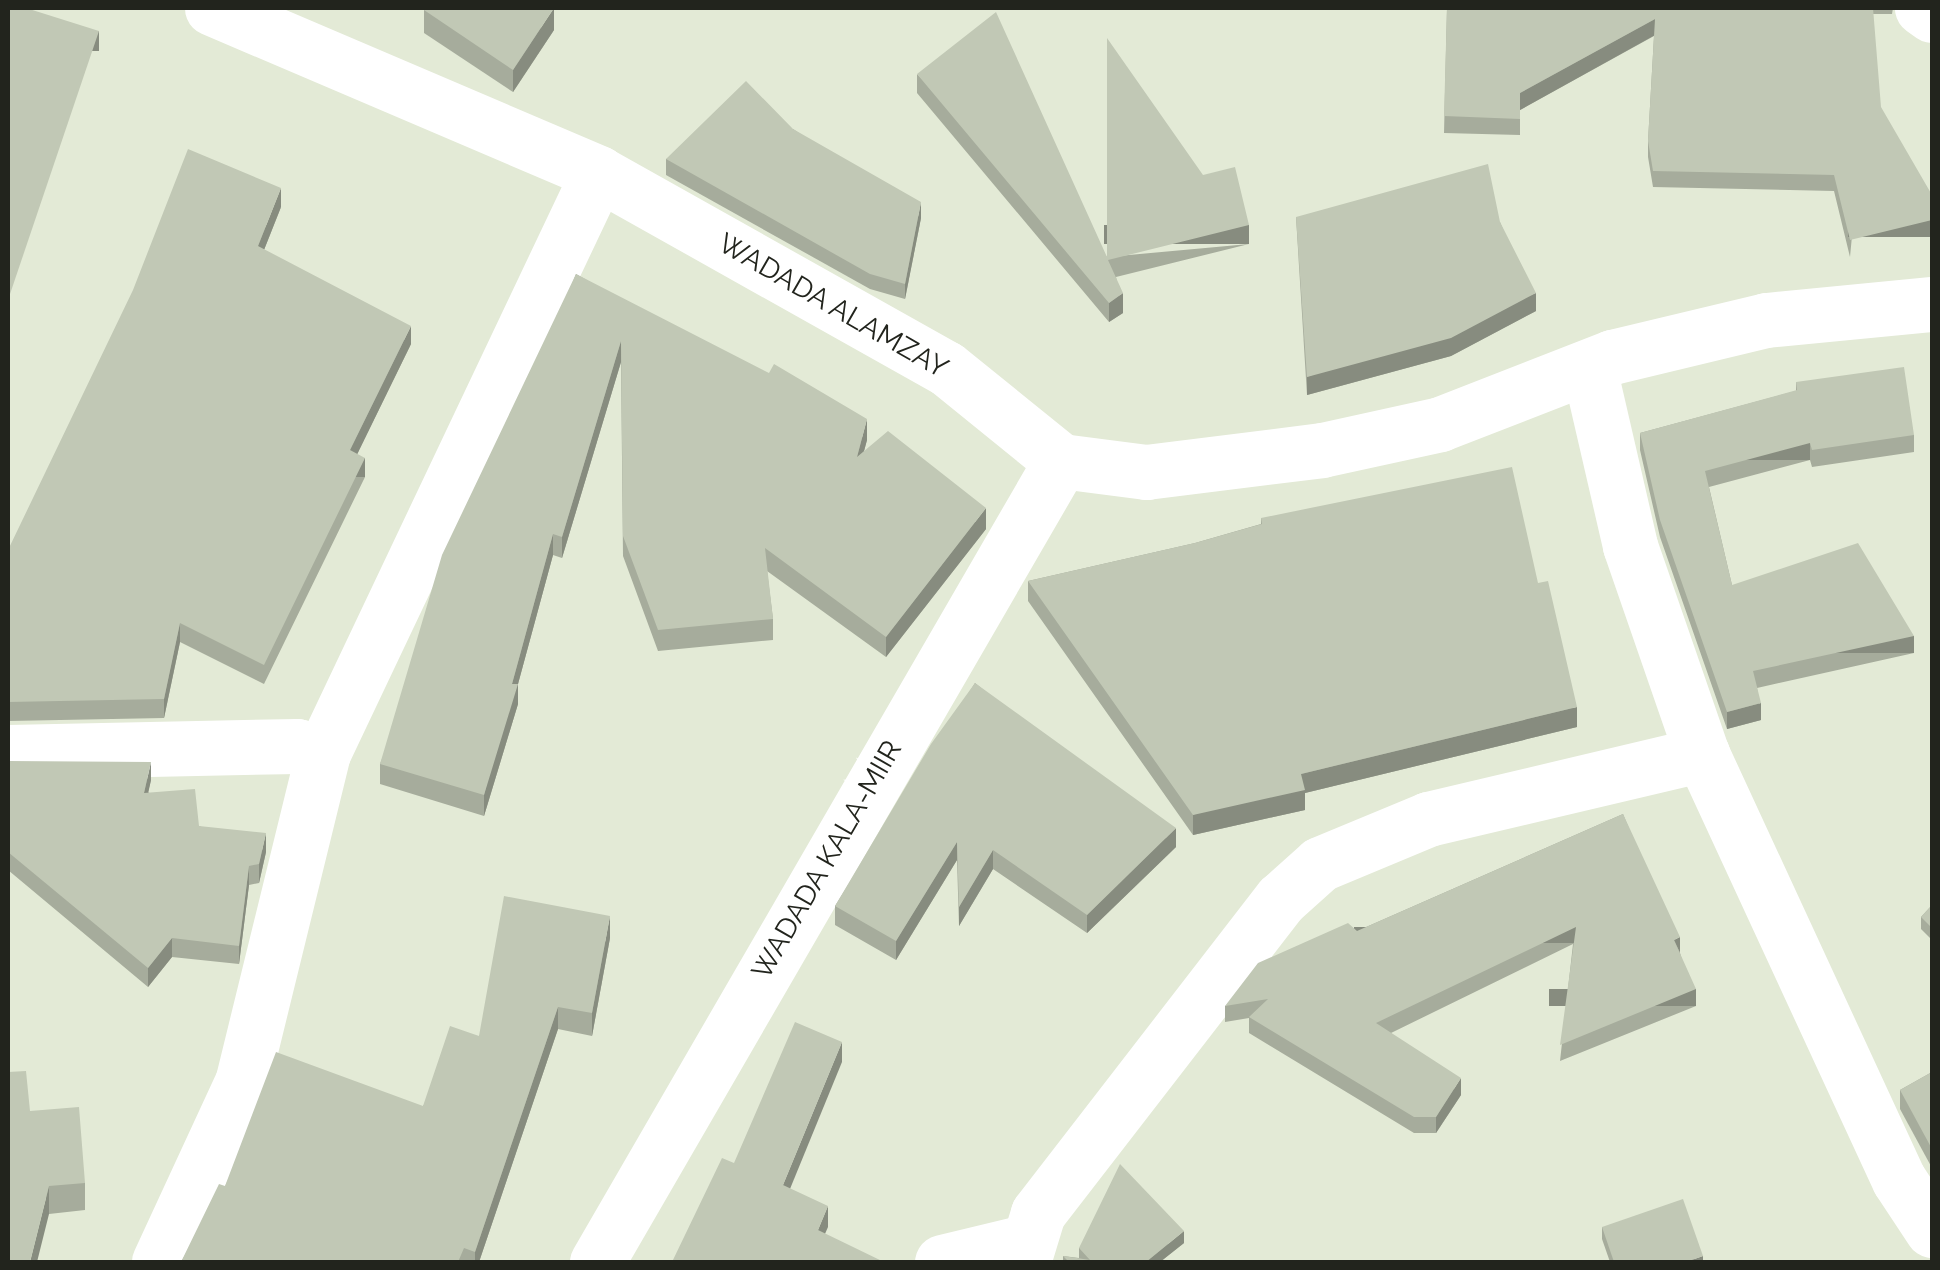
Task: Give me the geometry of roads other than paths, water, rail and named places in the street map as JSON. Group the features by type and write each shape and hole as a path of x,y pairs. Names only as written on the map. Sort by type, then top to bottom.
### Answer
{"street":[{"name":"WADADA ALAMZAY","path":"212,8 598,173 946,368 1061,460"},
{"path":"1922,8 1932,15"},
{"path":"159,1262 242,1082 322,753 598,173"},
{"path":"1061,460 1146,472 1322,450 1440,424 1589,368 1766,320 1932,304"},
{"path":"1589,368 1630,546 1702,754 1899,1180 1932,1230"},
{"name":"WADADA KALA-MIIR","path":"597,1262 1061,460"},
{"path":"8,752 297,746 322,753"},
{"path":"942,1262 1024,1252 1038,1213 1281,899 1320,864 1428,819 1702,754"}]}
